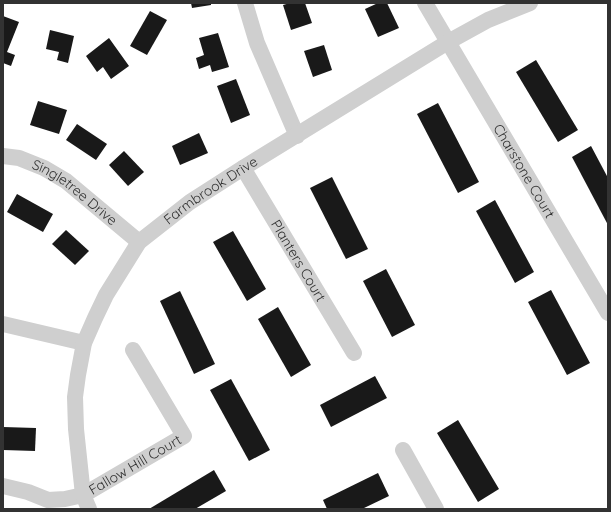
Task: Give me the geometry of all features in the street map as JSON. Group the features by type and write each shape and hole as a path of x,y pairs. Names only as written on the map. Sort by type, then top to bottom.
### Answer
{"street":[{"path":"245,3 257,43 297,136"},
{"name":"Charstone Court","path":"425,3 605,303"},
{"name":"Farmbrook Drive","path":"86,502 76,429 75,397 84,343 106,295 139,242 190,202 448,42 488,20 530,3"},
{"name":"Singletree Drive","path":"3,156 19,158 44,168 66,181 139,242"},
{"name":"Planters Court","path":"243,168 354,353"},
{"path":"3,324 84,343"},
{"name":"Fallow Hill Court","path":"86,502 184,436 133,350"},
{"path":"403,450 433,508"},
{"path":"3,486 28,492 48,500 65,499 86,502"}],"building":[{"path":"191,3 211,3 211,5 192,8"},
{"path":"290,3 305,3 312,23 291,30 283,5"},
{"path":"378,3 387,3 399,28 378,37 365,9"},
{"path":"150,11 167,20 147,55 130,46"},
{"path":"3,16 19,22 7,52 15,55 11,66 3,63"},
{"path":"50,30 74,36 68,63 57,60 59,52 46,49"},
{"path":"218,33 229,67 212,72 210,65 199,69 196,58 204,55 199,38"},
{"path":"109,38 129,66 111,79 103,67 97,72 86,56"},
{"path":"324,45 332,70 313,77 304,51"},
{"path":"536,60 578,130 558,142 516,72"},
{"path":"236,79 250,115 231,123 217,86"},
{"path":"38,101 67,110 59,134 30,125"},
{"path":"438,103 479,182 458,193 417,114"},
{"path":"77,124 107,144 96,160 66,140"},
{"path":"199,133 208,153 180,165 172,146"},
{"path":"591,146 608,178 608,225 572,157"},
{"path":"124,151 144,172 128,186 109,165"},
{"path":"332,177 368,249 346,259 310,188"},
{"path":"17,194 53,214 43,232 7,212"},
{"path":"495,200 534,272 515,283 476,211"},
{"path":"66,230 89,251 75,265 52,244"},
{"path":"233,231 266,289 247,301 213,242"},
{"path":"386,269 415,325 392,337 363,281"},
{"path":"551,290 590,363 567,375 528,302"},
{"path":"180,291 215,364 194,374 160,301"},
{"path":"278,307 311,365 291,377 258,319"},
{"path":"375,376 387,398 331,427 320,405"},
{"path":"231,379 270,450 249,461 210,390"},
{"path":"458,420 499,489 478,502 437,433"},
{"path":"3,427 36,428 35,451 3,450"},
{"path":"214,470 226,491 195,509 149,509"},
{"path":"378,473 389,496 362,509 327,509 323,500"}]}
